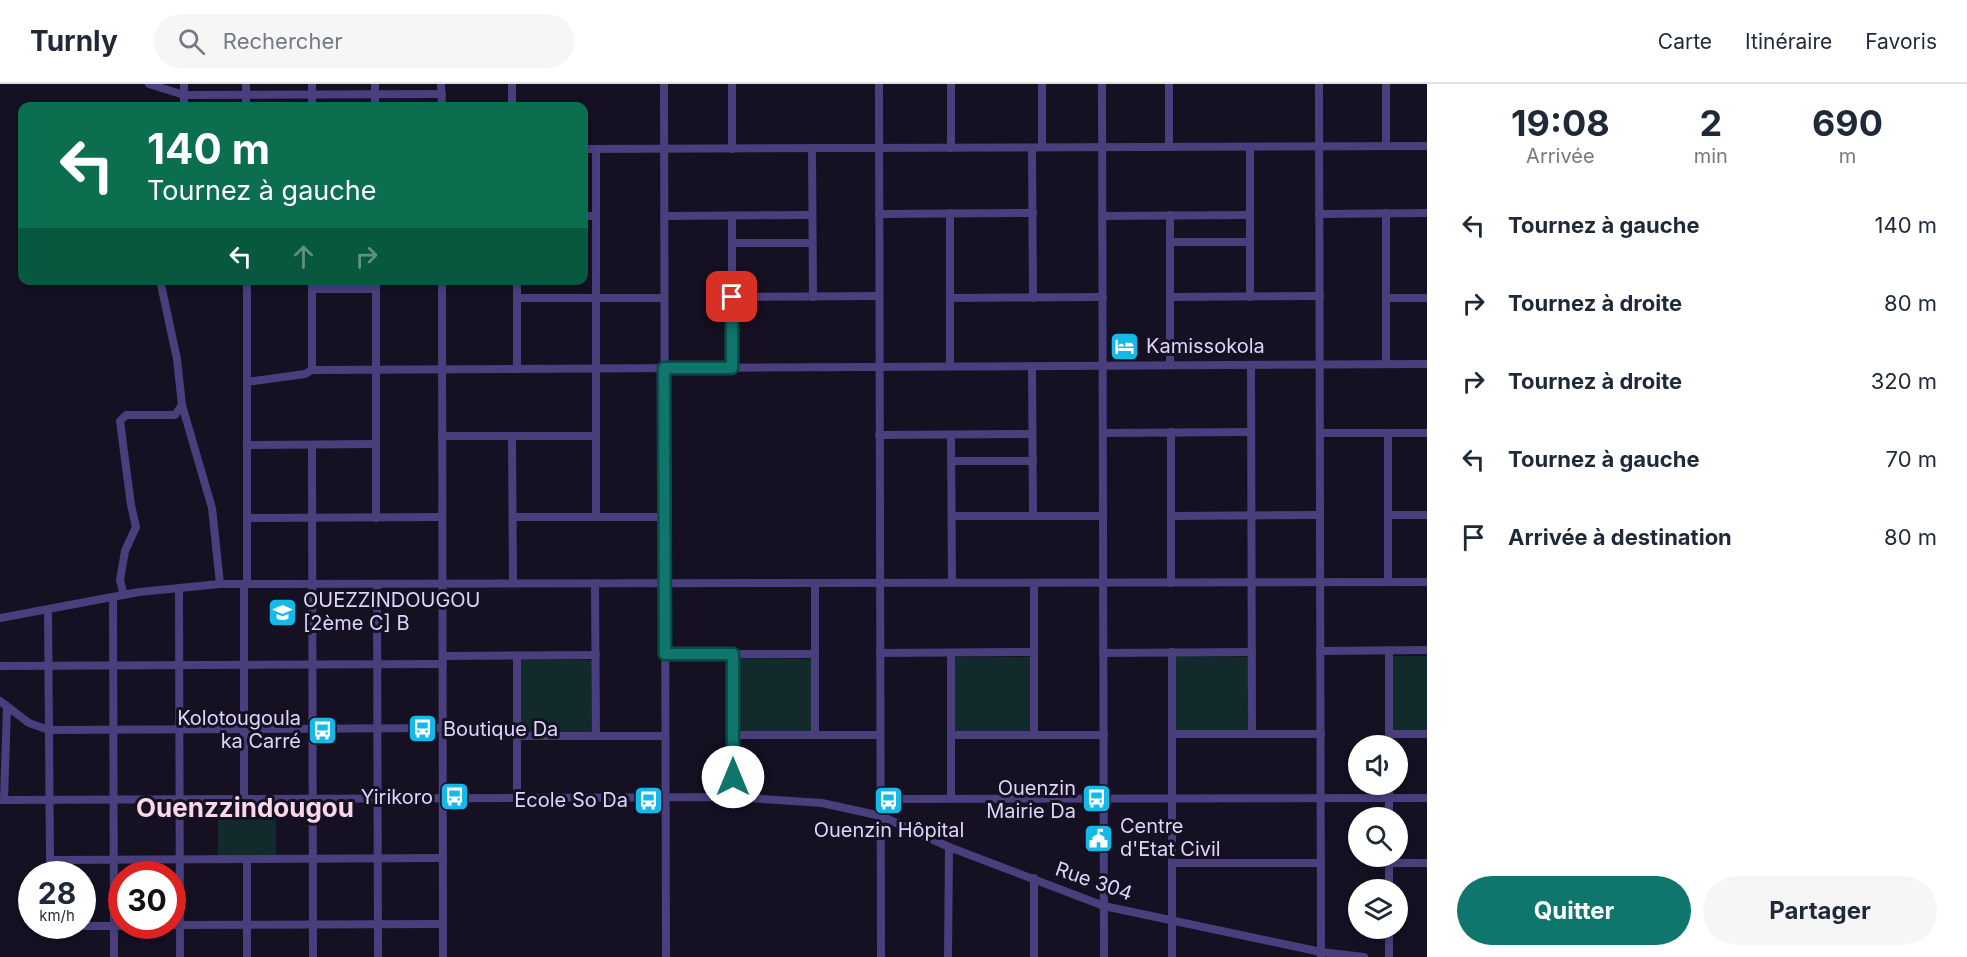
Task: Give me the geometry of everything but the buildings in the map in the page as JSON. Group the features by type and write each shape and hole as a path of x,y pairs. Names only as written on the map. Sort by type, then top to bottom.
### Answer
{"street":[{"path":"149,84 184,95 441,94"},
{"path":"184,84 184,102"},
{"path":"246,84 246,102"},
{"path":"312,84 312,102"},
{"path":"375,84 375,102"},
{"path":"441,84 442,102"},
{"path":"512,84 512,102"},
{"path":"664,84 666,957"},
{"path":"732,84 732,149"},
{"path":"879,84 881,957"},
{"path":"951,84 951,148"},
{"path":"1042,84 1042,147"},
{"path":"1102,84 1104,957"},
{"path":"1169,84 1169,147"},
{"path":"1319,84 1321,955"},
{"path":"1386,84 1386,146"},
{"path":"588,149 1427,146"},
{"path":"1032,147 1033,298"},
{"path":"1250,147 1250,297"},
{"path":"812,148 813,297"},
{"path":"596,149 596,517"},
{"path":"950,213 950,366"},
{"path":"879,214 1033,213"},
{"path":"1386,213 1386,364"},
{"path":"1319,214 1427,213"},
{"path":"1170,215 1170,365"},
{"path":"1102,216 1250,215"},
{"path":"588,216 596,216"},
{"path":"664,216 812,216"},
{"path":"732,216 732,368"},
{"path":"1170,242 1250,242"},
{"path":"732,243 812,243"},
{"path":"161,285 177,359 182,405 212,508 220,584"},
{"path":"244,799 247,285"},
{"path":"312,370 312,285 376,285 376,518"},
{"path":"442,285 443,957"},
{"path":"517,285 517,369"},
{"path":"732,297 879,296"},
{"path":"1170,297 1320,296"},
{"path":"950,298 1103,297"},
{"path":"517,298 664,298"},
{"path":"1386,298 1427,298"},
{"path":"1251,364 1252,734"},
{"path":"247,381 305,374 312,370 376,369 1427,364"},
{"path":"1032,366 1033,516"},
{"path":"124,595 120,580 124,551 136,528 120,421 126,415 175,415 182,405"},
{"path":"1171,432 1171,583"},
{"path":"1103,433 1251,432"},
{"path":"1320,433 1427,433"},
{"path":"1388,433 1388,582"},
{"path":"879,435 1032,434"},
{"path":"951,435 952,583"},
{"path":"442,436 596,436"},
{"path":"512,436 513,583"},
{"path":"247,445 376,444"},
{"path":"312,445 313,957"},
{"path":"951,461 1032,461"},
{"path":"1171,516 1320,515"},
{"path":"1388,515 1427,515"},
{"path":"951,516 1103,516"},
{"path":"247,518 442,517"},
{"path":"513,517 665,517"},
{"path":"0,618 124,595 220,584 1427,582"},
{"path":"595,583 596,736"},
{"path":"815,583 815,735"},
{"path":"1034,583 1034,735"},
{"path":"378,584 378,957"},
{"path":"179,588 180,859"},
{"path":"113,597 114,860"},
{"path":"48,610 50,860 443,858"},
{"path":"1320,651 1427,650"},
{"path":"1389,651 1389,734 1427,734"},
{"path":"951,652 951,798"},
{"path":"880,653 1034,652"},
{"path":"1172,652 1173,957"},
{"path":"1104,653 1252,652"},
{"path":"665,654 815,654"},
{"path":"733,654 733,797"},
{"path":"0,666 378,664 517,656 596,655"},
{"path":"517,656 517,798"},
{"path":"3,704 29,723 49,730 443,728"},
{"path":"2,800 3,704"},
{"path":"1172,734 1321,734"},
{"path":"733,735 880,735"},
{"path":"951,735 1104,735"},
{"path":"517,736 665,736"},
{"name":"Rue 304","path":"2,800 733,797 822,802 880,816 949,847 1104,906 1321,955 1364,957"},
{"path":"880,798 1427,798"},
{"path":"1389,798 1389,807"},
{"path":"948,957 949,847"},
{"path":"247,859 247,957"},
{"path":"1408,862 1427,863"},
{"path":"1172,863 1321,863"},
{"path":"1034,878 1034,957"},
{"path":"186,925 443,924"},
{"path":"114,939 114,957"},
{"path":"178,939 180,957"},
{"path":"1389,939 1389,957"}],"green space":[{"path":"1174,656 1250,657 1249,731 1173,731"},
{"path":"1391,656 1427,656 1427,730 1391,730"},
{"path":"955,657 1031,657 1030,731 954,731"},
{"path":"736,658 812,659 812,733 735,733"},
{"path":"518,659 594,660 594,734 517,734"},
{"path":"218,801 276,801 276,857 218,858"}],"place":[{"name":"Kamissokola","path":"1125,346"},
{"name":"OUEZZINDOUGOU [2ème C] B","path":"282,612"},
{"name":"Boutique Da","path":"422,729"},
{"name":"Kolotougoula ka Carré","path":"322,730"},
{"name":"Yirikoro","path":"454,797"},
{"name":"Ouenzin Mairie Da","path":"1097,799"},
{"name":"Ecole So Da","path":"649,800"},
{"name":"Ouenzin Hôpital","path":"889,800"},
{"name":"Centre d'Etat Civil","path":"1099,838"}],"district":[{"name":"Ouenzzindougou","path":"245,807"}],"route":[{"path":"732,297 732,368 664,368 665,654 733,654 733,777"}]}
